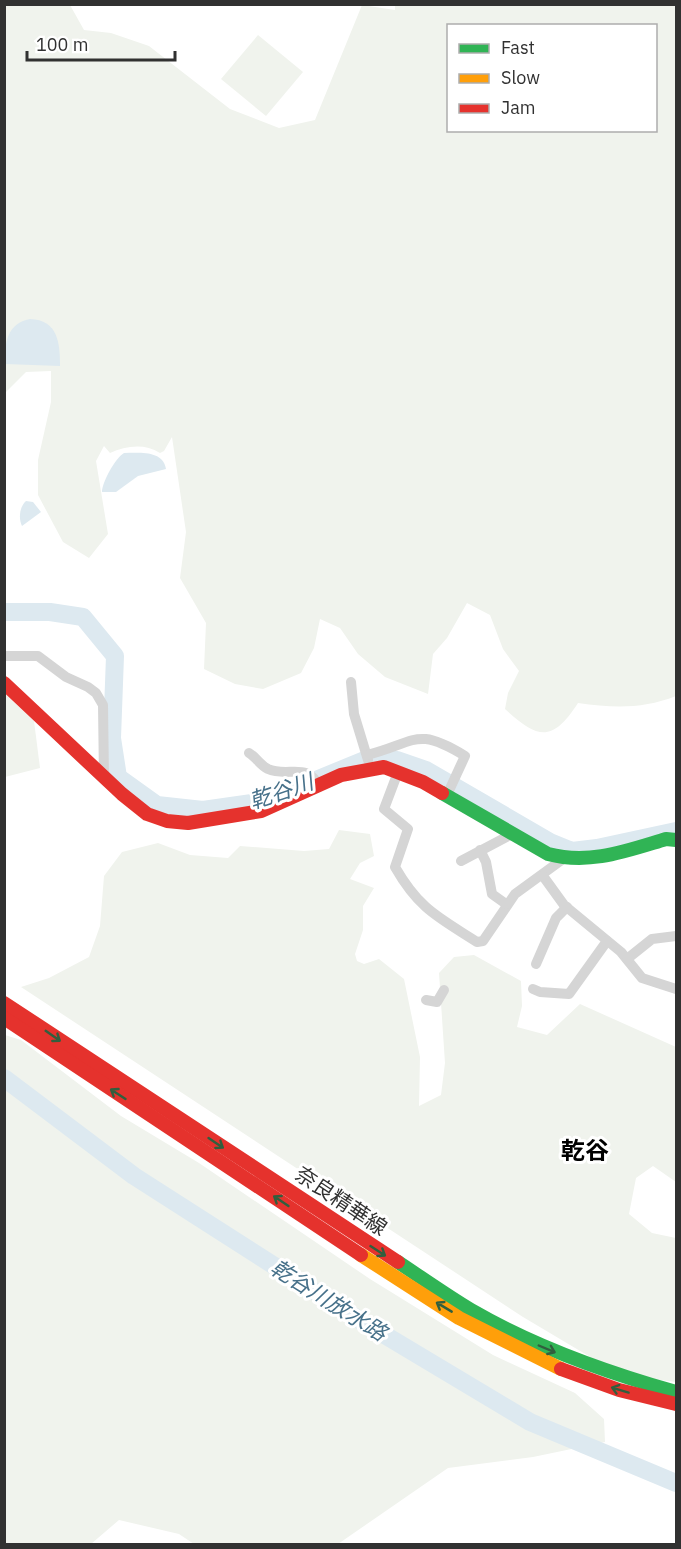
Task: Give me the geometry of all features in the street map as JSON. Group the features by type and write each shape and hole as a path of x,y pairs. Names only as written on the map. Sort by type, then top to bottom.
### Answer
{"main road":[{"path":"4,683 104,778 147,814 167,821 188,823 261,810 368,762 450,790 548,854 563,859 583,861 603,858 666,840 676,840"},
{"name":"奈良精華線","path":"4,1003 470,1309 538,1345 572,1359 634,1381 676,1392"},
{"name":"奈良精華線","path":"4,1018 369,1260 484,1331 522,1352 569,1372 612,1388 676,1404"}],"street":[{"path":"4,656 42,657 66,676 96,693 103,705 104,778"},
{"path":"351,682 354,714 368,762 421,738 442,742 465,756 450,790"},
{"path":"249,753 271,770 305,772 317,783"},
{"path":"398,772 384,809 408,829 395,864 416,900 442,921 480,943 495,928 507,904 515,894 543,876 563,859"},
{"path":"461,861 514,833"},
{"path":"480,850 486,862 492,894 507,904"},
{"path":"543,876 567,907 608,941 627,959 642,978 676,989"},
{"path":"536,964 556,918 567,907"},
{"path":"627,959 652,939 676,936"},
{"path":"533,989 540,992 569,994 608,941"},
{"path":"426,1000 437,1002 444,990"}],"shaded area":[{"path":"395,4 676,5 676,696 652,703 628,706 578,703 560,725 544,732 536,731 505,709 508,693 519,671 503,649 490,615 467,603 447,638 433,654 428,694 385,677 358,654 340,628 320,619 314,648 301,673 263,689 235,684 204,669 206,623 180,578 186,532 172,437 164,451 160,453 148,448 135,447 110,453 104,446 96,461 108,534 89,558 63,542 38,495 38,460 51,402 51,371 26,372 5,393 5,5 70,5 84,30 111,33 149,46 230,109 279,128 315,120 362,5 395,10"},
{"path":"258,35 303,72 266,116 221,79"},
{"path":"30,319 46,324 56,334 60,366 5,364 8,336 16,325"},
{"path":"124,453 150,454 160,458 166,469 138,476 116,492 102,492 110,471"},
{"path":"26,501 33,502 41,512 22,526 20,512"},
{"path":"4,693 34,721 40,768 5,777"},
{"path":"339,830 370,834 374,856 360,863 350,879 374,888 363,906 363,930 355,954 357,961 364,964 379,959 404,979 420,1057 419,1106 441,1095 445,1063 439,973 454,957 474,955 521,981 522,1006 517,1027 547,1035 580,1004 676,1047 676,1182 653,1166 636,1178 629,1214 652,1233 676,1238 676,1382 645,1378 602,1364 523,1317 21,987 49,978 89,957 100,926 104,876 122,852 158,843 190,855 228,858 240,846 304,851 329,849"},
{"path":"5,1035 21,1040 121,1116 199,1163 370,1279 493,1355 575,1393 604,1419 605,1442 533,1457 448,1468 338,1544 194,1544 179,1534 119,1520 91,1544 5,1544"}],"waterway":[{"name":"乾谷川","path":"4,612 50,612 83,617 115,656 112,738 118,777 157,805 203,810 265,801 367,759 397,760 426,770 550,842 572,851 676,831"},
{"name":"乾谷川放水路","path":"4,1078 134,1176 348,1313 530,1422 676,1483"}],"traffic: fast":[{"path":"442,793 548,854 563,857 593,857 622,852 666,839 676,840"},
{"path":"398,1262 471,1310 520,1336 597,1367 676,1392"}],"traffic: slow":[{"path":"361,1255 459,1318 561,1369"}],"traffic: jam":[{"path":"4,683 122,794 147,814 167,821 188,823 261,811 341,775 384,767 423,782 442,793"},
{"path":"4,1003 398,1262"},
{"path":"4,1018 361,1255"},
{"path":"561,1369 619,1390 676,1404"}],"district":[{"name":"乾谷","path":"585,1151"}]}
